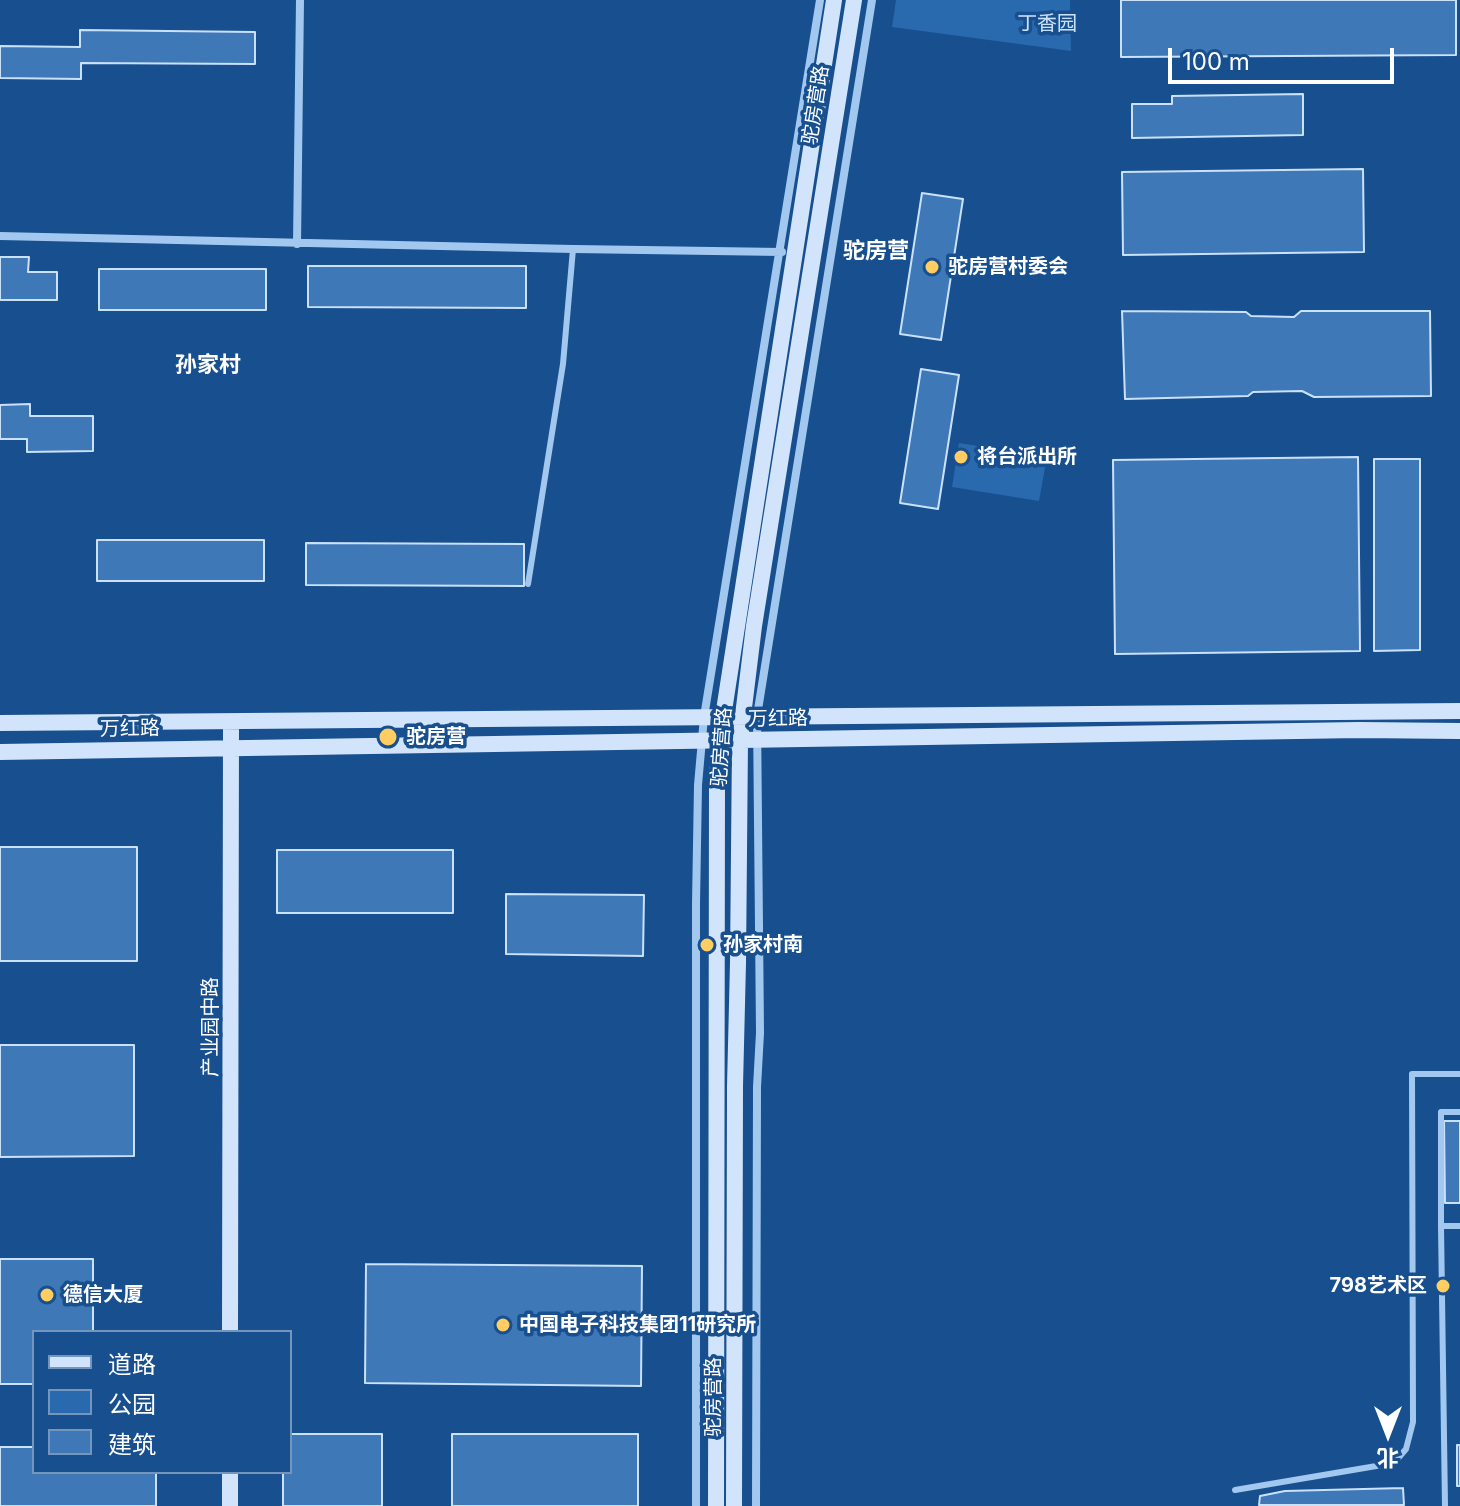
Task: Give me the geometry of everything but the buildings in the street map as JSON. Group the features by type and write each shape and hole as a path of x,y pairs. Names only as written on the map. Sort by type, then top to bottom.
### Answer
{"street":[{"path":"297,244 300,0"},
{"path":"696,1506 698,785 704,717 787,252 820,0"},
{"name":"驼房营路","path":"716,1506 717,773 787,252 834,0"},
{"name":"驼房营路","path":"734,1506 735,1086 754,626 854,0"},
{"path":"750,716 872,0"},
{"path":"0,236 787,252"},
{"name":"万红路","path":"0,723 1460,711"},
{"name":"产业园中路","path":"230,1330 231,722"},
{"name":"万红路","path":"0,752 1359,730 1460,731"},
{"path":"749,740 760,1033 757,1087 756,1506"},
{"path":"230,1474 230,1506"}],"lane":[{"path":"528,584 563,364 573,249"},
{"path":"1235,1490 1394,1463 1406,1449 1413,1422 1412,1074 1460,1074"},
{"path":"1445,1506 1441,1112 1460,1112"},
{"path":"1441,1226 1460,1226"}],"green space":[{"name":"丁香园","path":"896,0 1070,0 1071,51 892,27"},
{"path":"959,443 1047,457 1039,501 952,487"}],"place":[{"name":"驼房营村委会","path":"932,267"},
{"name":"将台派出所","path":"961,457"},
{"name":"驼房营","path":"388,737"},
{"name":"孙家村南","path":"707,945"},
{"name":"798艺术区","path":"1443,1286"},
{"name":"德信大厦","path":"47,1295"},
{"name":"中国电子科技集团11研究所","path":"503,1325"}],"district":[{"name":"驼房营","path":"876,251"},
{"name":"孙家村","path":"208,365"}]}
